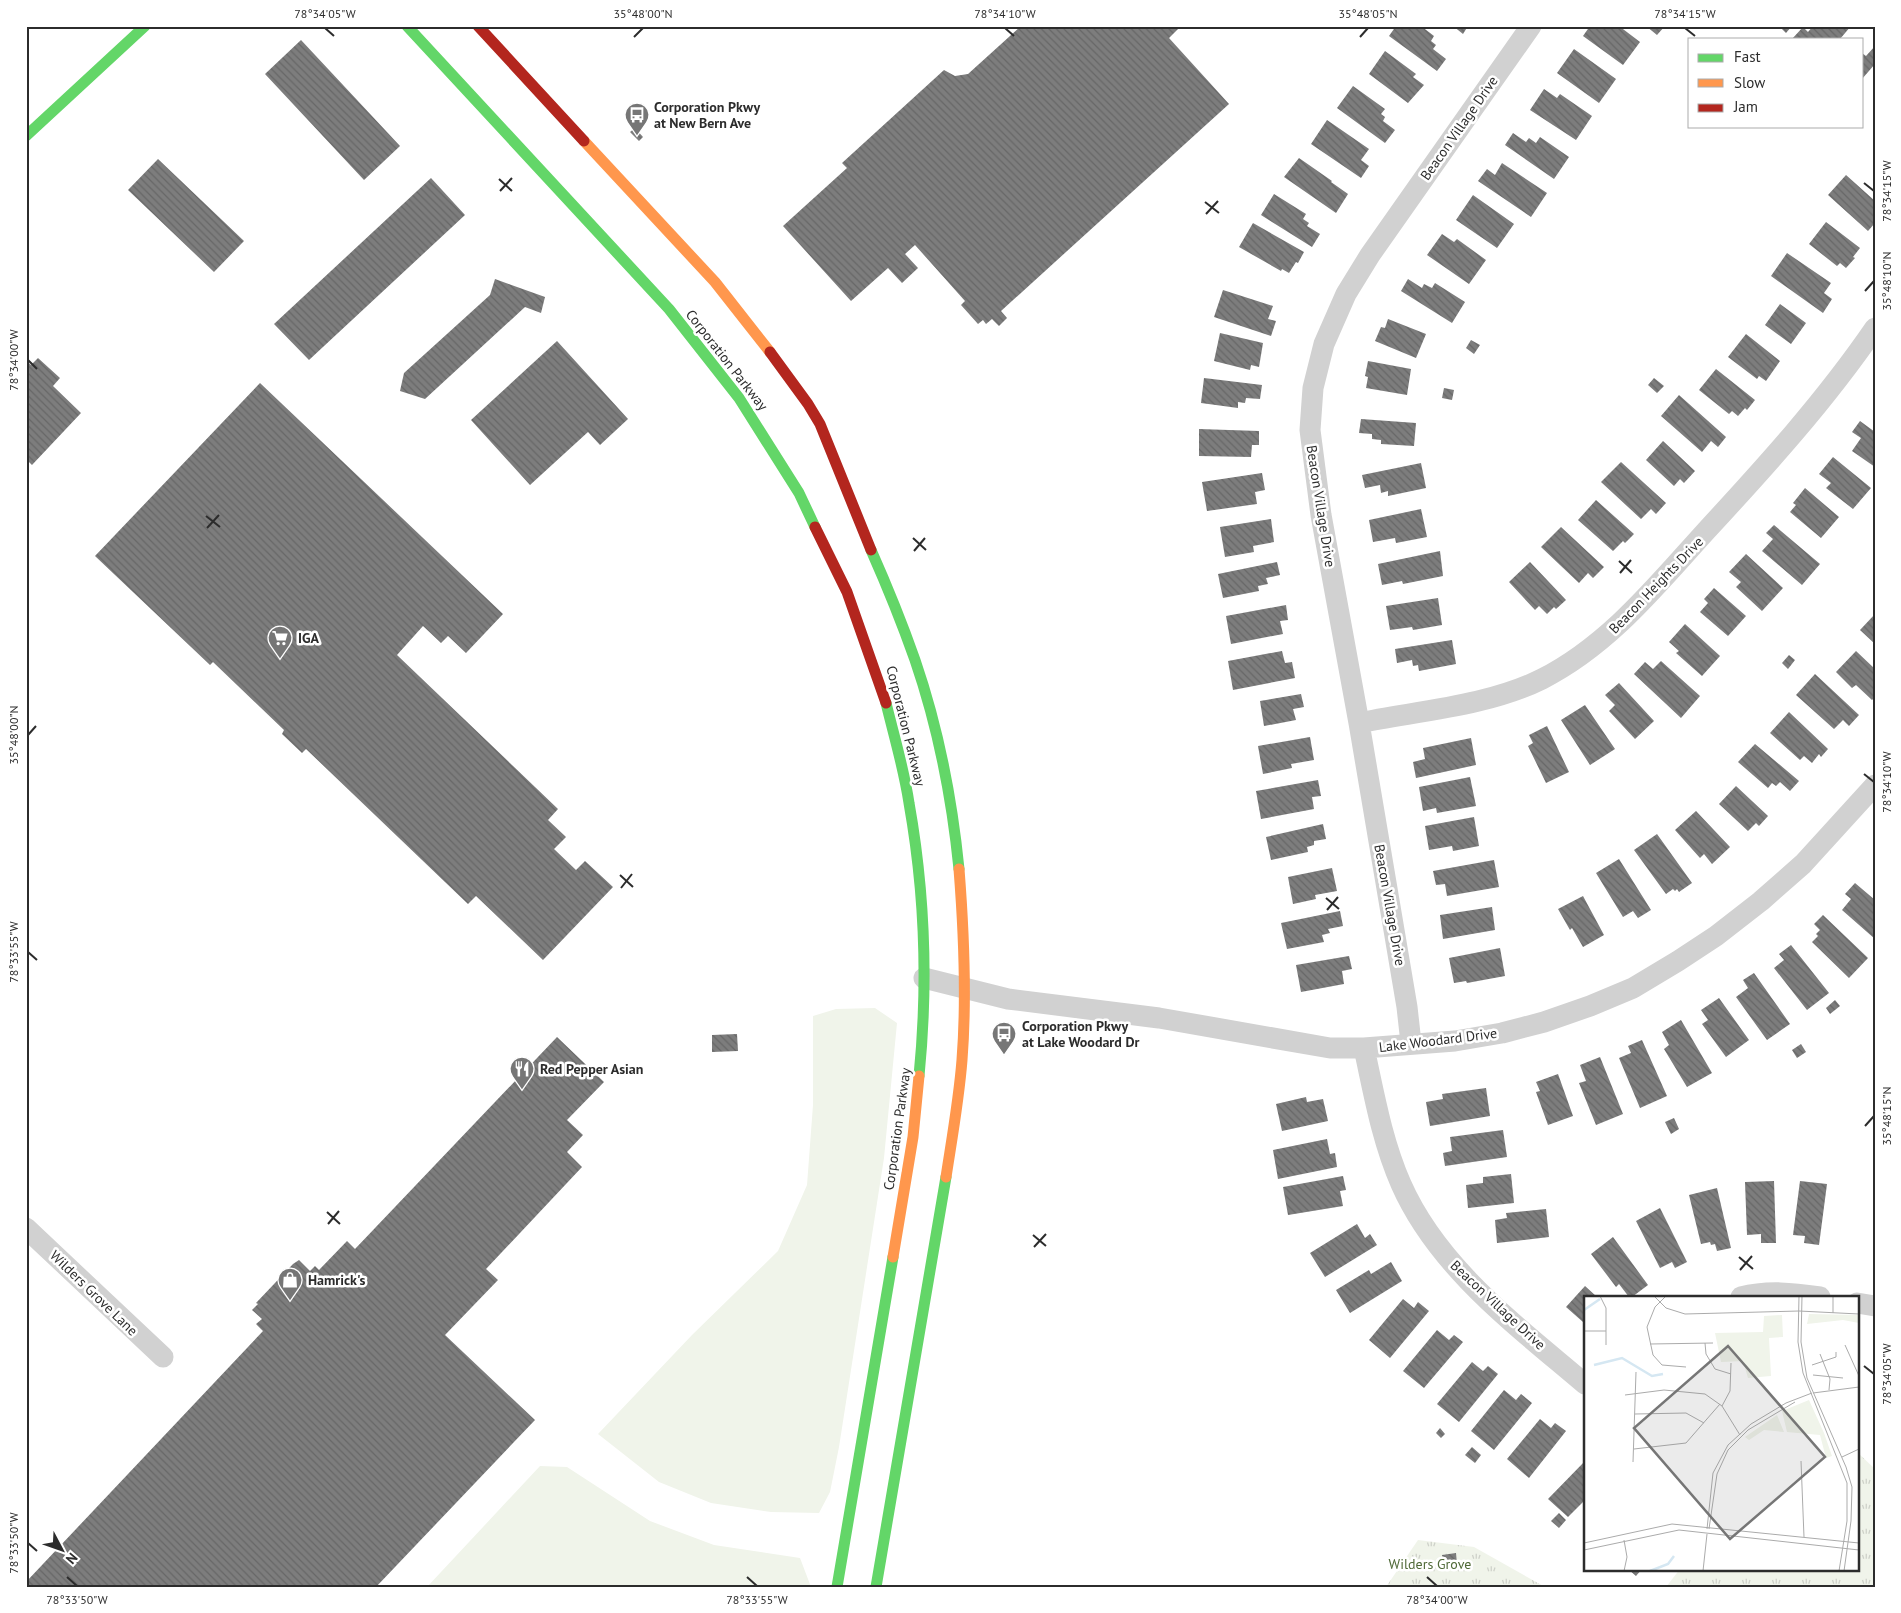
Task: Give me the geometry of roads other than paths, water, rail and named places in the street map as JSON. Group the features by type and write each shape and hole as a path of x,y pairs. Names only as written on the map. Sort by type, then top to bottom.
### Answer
{"main road":[{"path":"26,136 145,26"},
{"name":"Corporation Parkway","path":"407,26 626,261 698,343 746,407 775,450 836,565 866,638 894,730 904,773 919,859 923,903 925,1005 919,1093 837,1587"},
{"name":"Corporation Parkway","path":"478,26 715,282 772,354 820,424 856,517 892,598 922,682 934,726 952,813 958,859 964,947 963,1042 953,1131 876,1587"}],"street":[{"name":"Beacon Village Drive","path":"1411,1043 1407,1007 1359,723 1321,515 1310,430 1313,388 1324,344 1334,320 1346,294 1370,254 1531,26"},
{"name":"Beacon Heights Drive","path":"1359,723 1494,697 1517,689 1561,669 1607,636 1637,607 1784,446 1875,328"},
{"name":"Lake Woodard Drive","path":"924,978 1008,999 1159,1018 1330,1048 1364,1048 1455,1040 1502,1033 1544,1022 1633,988 1716,936 1761,901 1803,864 1875,785"},
{"name":"Beacon Village Drive","path":"1364,1048 1389,1154 1402,1185 1428,1230 1449,1259 1472,1285 1584,1383"},
{"name":"Wilders Grove Lane","path":"26,1228 163,1357"},
{"path":"1745,1296 1756,1293 1788,1292 1814,1296"},
{"path":"1858,1302 1875,1306"}],"place":[{"name":"Corporation Pkwy at New Bern Ave","path":"637,136"},
{"name":"IGA","path":"280,659"},
{"name":"Corporation Pkwy at Lake Woodard Dr","path":"1004,1055"},
{"name":"Red Pepper Asian","path":"522,1090"},
{"name":"Hamrick's","path":"290,1301"}],"park label":[{"name":"Wilders Grove","path":"1430,1564"}]}
